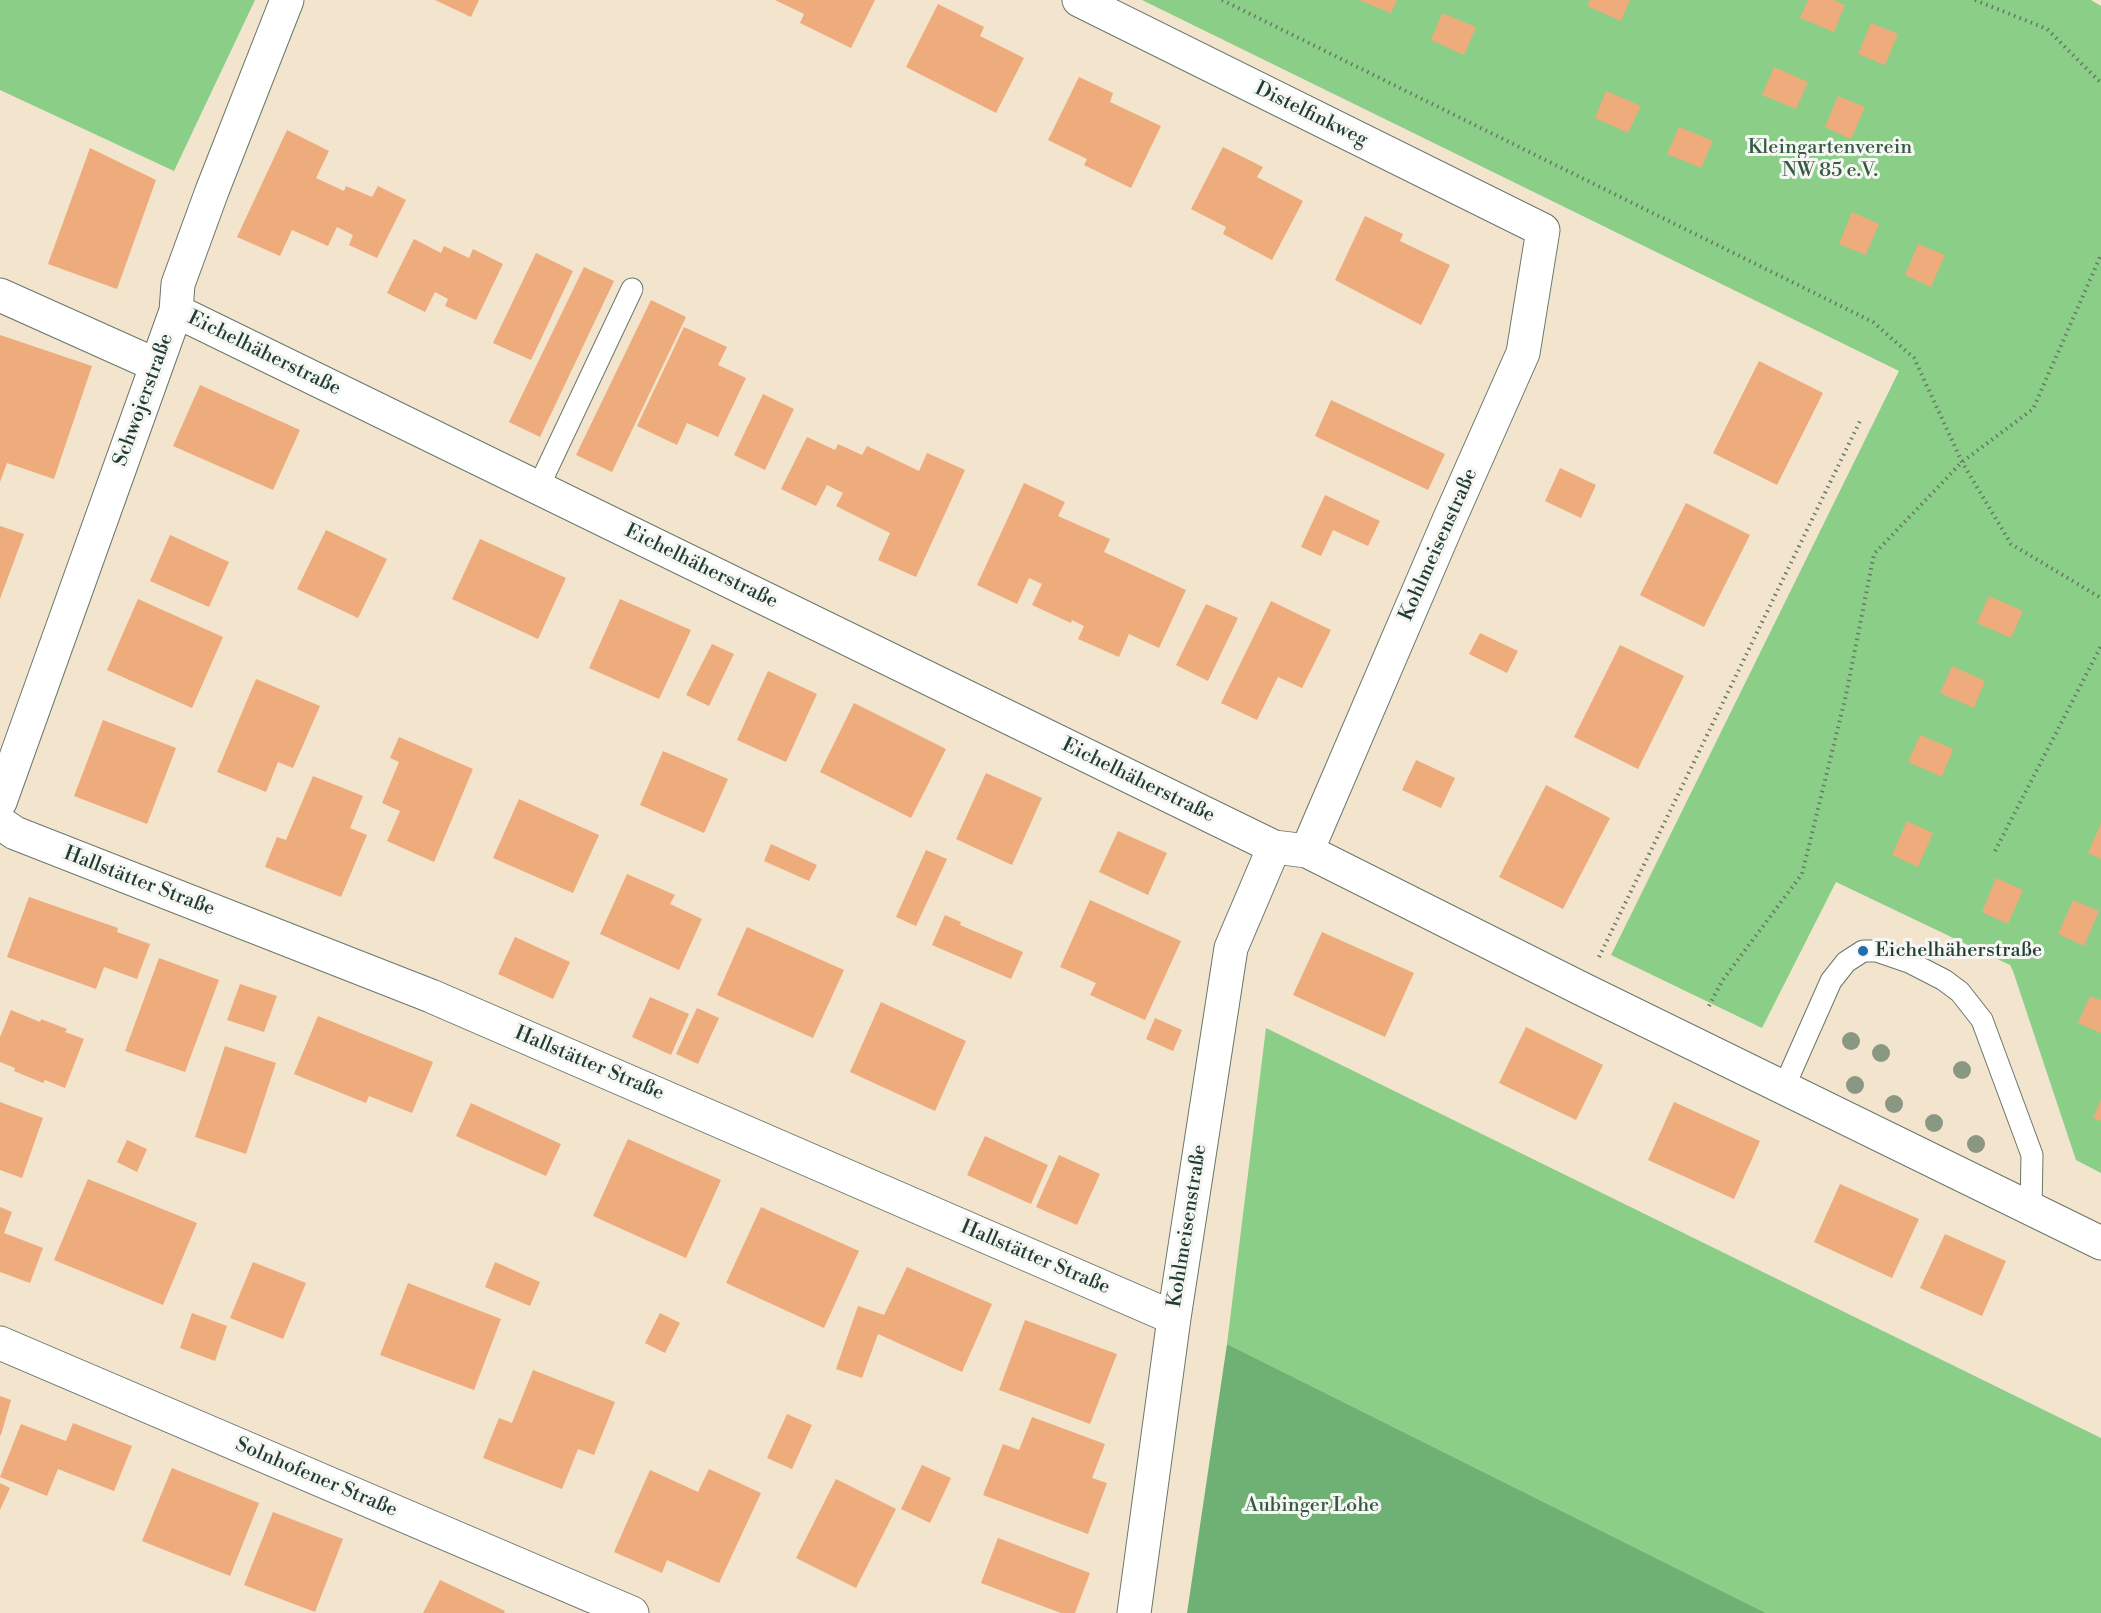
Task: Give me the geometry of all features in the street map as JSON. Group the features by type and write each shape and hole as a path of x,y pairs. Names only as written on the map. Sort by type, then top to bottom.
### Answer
{"street":[{"name":"Schwojerstraße","path":"0,802 176,311 178,284 287,0"},
{"name":"Distelfinkweg","path":"1079,0 1543,230"},
{"name":"Kohlmeisenstraße","path":"1307,851 1439,542 1523,353 1543,230"},
{"path":"0,295 156,365"},
{"name":"Eichelhäherstraße","path":"176,311 1274,847 1307,851 1582,989 2101,1243"},
{"name":"Hallstätter Straße","path":"0,823 15,833 431,996 1174,1318"},
{"name":"Kohlmeisenstraße","path":"1134,1613 1174,1318 1231,948 1274,847"},
{"name":"Solnhofener Straße","path":"0,1343 633,1613"}],"lane":[{"path":"538,488 632,289"},
{"path":"1784,1087 1831,981 1846,962 1863,951 1877,951 1910,962 1944,980 1960,992 1982,1020 2032,1155 2031,1209"}],"path":[{"path":"1222,0 1873,322 1914,358 1962,462 2012,544 2101,598"},
{"path":"1976,0 2047,29 2101,83"},
{"path":"1709,1006 1722,981 1802,874 1846,695 1874,554 1962,462 2033,409 2101,255"},
{"path":"1582,989 1861,419"},
{"path":"1995,850 2101,646"}],"green space":[{"path":"0,0 255,0 174,171 0,90"},
{"name":"Kleingartenverein NW 85 e.V.","path":"1142,0 2091,0 2101,6 2101,1173 2076,1160 2010,965 1836,882 1762,1028 1611,955 1899,371"},
{"path":"1266,1028 2101,1438 2101,1613 1766,1613 1227,1344"},
{"name":"Aubinger Lohe","path":"1227,1344 1766,1613 1187,1613"}],"building":[{"path":"435,0 479,0 471,17"},
{"path":"775,0 875,0 851,48 800,23 804,14"},
{"path":"1359,0 1397,0 1391,13"},
{"path":"1590,0 1630,0 1621,21 1587,6"},
{"path":"1808,0 1834,0 1845,5 1834,32 1800,18"},
{"path":"938,4 984,27 980,36 1024,58 996,113 906,67"},
{"path":"1442,13 1476,27 1464,55 1431,40"},
{"path":"1871,23 1898,34 1885,65 1858,54"},
{"path":"1774,67 1808,82 1796,109 1762,95"},
{"path":"1079,77 1113,93 1110,102 1161,126 1131,188 1084,165 1087,159 1048,140"},
{"path":"1606,91 1641,106 1628,133 1595,118"},
{"path":"1838,96 1865,107 1851,139 1825,127"},
{"path":"1679,127 1713,141 1701,168 1667,154"},
{"path":"287,130 329,151 316,178 344,191 346,186 372,197 378,186 406,200 377,258 349,245 353,235 337,227 328,246 292,230 280,256 237,237"},
{"path":"1223,147 1263,167 1257,177 1303,201 1272,260 1223,234 1226,227 1191,209"},
{"path":"90,148 156,180 117,289 48,264"},
{"path":"1852,212 1879,224 1866,255 1839,244"},
{"path":"1365,216 1403,234 1400,241 1450,265 1421,325 1335,280"},
{"path":"414,239 441,253 444,246 469,258 473,249 503,264 476,320 445,306 448,299 435,292 425,312 387,293"},
{"path":"1918,244 1945,255 1931,287 1905,275"},
{"path":"536,253 573,271 531,360 493,343"},
{"path":"584,267 614,281 540,437 509,422"},
{"path":"651,300 686,317 612,472 576,455"},
{"path":"684,327 727,347 718,365 746,378 718,437 687,423 677,445 637,426"},
{"path":"0,335 92,366 54,479 7,463 0,482"},
{"path":"1759,361 1823,393 1777,485 1713,453"},
{"path":"200,385 300,430 273,490 173,446"},
{"path":"763,394 794,409 765,470 734,455"},
{"path":"1331,400 1445,454 1428,490 1315,436"},
{"path":"807,437 835,450 838,444 862,455 867,446 919,471 927,453 965,470 916,577 878,560 890,533 836,506 843,493 827,485 816,506 781,489"},
{"path":"1560,468 1596,485 1581,518 1545,501"},
{"path":"1024,483 1065,502 1058,516 1110,539 1104,552 1186,590 1159,648 1129,634 1119,657 1078,639 1084,626 1072,620 1071,623 1032,605 1042,584 1029,578 1017,604 977,585"},
{"path":"1325,495 1380,521 1368,546 1333,530 1321,556 1301,547"},
{"path":"1686,503 1750,535 1704,627 1640,595"},
{"path":"0,526 24,534 0,599"},
{"path":"326,530 387,559 358,618 297,589"},
{"path":"170,535 229,562 209,607 150,581"},
{"path":"480,539 566,578 538,639 452,599"},
{"path":"1989,596 2023,611 2011,638 1977,623"},
{"path":"138,599 223,637 192,708 107,670"},
{"path":"620,599 691,630 659,699 589,668"},
{"path":"1271,601 1331,630 1302,688 1278,677 1257,720 1221,703"},
{"path":"1206,604 1238,618 1208,681 1176,665"},
{"path":"1480,633 1518,651 1507,673 1469,654"},
{"path":"712,644 734,654 709,706 686,695"},
{"path":"1620,645 1684,676 1638,769 1574,737"},
{"path":"1952,666 1985,681 1974,708 1940,693"},
{"path":"768,671 817,694 786,762 737,740"},
{"path":"256,679 320,706 293,768 278,762 266,792 217,772"},
{"path":"854,703 946,749 911,818 820,772"},
{"path":"103,720 176,748 147,824 74,796"},
{"path":"1920,735 1953,749 1942,777 1908,762"},
{"path":"399,737 473,769 434,862 387,841 400,811 382,803 399,762 390,758"},
{"path":"663,751 728,779 704,833 640,805"},
{"path":"1416,760 1455,778 1441,808 1402,790"},
{"path":"986,773 1042,798 1012,865 956,839"},
{"path":"313,776 363,796 350,828 367,835 341,897 265,867 277,837 286,840"},
{"path":"1546,785 1610,818 1563,909 1499,877"},
{"path":"519,799 599,835 573,893 493,858"},
{"path":"1907,821 1933,833 1918,867 1892,855"},
{"path":"2101,823 2101,859 2088,853"},
{"path":"1118,831 1167,853 1148,895 1099,872"},
{"path":"771,844 817,865 809,881 764,861"},
{"path":"926,850 947,859 916,926 896,917"},
{"path":"627,874 675,895 670,904 702,919 679,970 600,934"},
{"path":"1996,878 2023,890 2008,924 1982,912"},
{"path":"29,897 118,928 117,932 150,944 137,979 104,967 96,989 7,957"},
{"path":"1090,900 1181,941 1145,1020 1090,995 1096,983 1060,967"},
{"path":"2073,900 2099,911 2084,946 2058,934"},
{"path":"945,915 961,922 960,925 1023,952 1011,979 932,945"},
{"path":"747,927 844,970 813,1038 717,995"},
{"path":"1322,932 1414,973 1385,1037 1293,995"},
{"path":"515,937 570,962 553,999 498,974"},
{"path":"159,958 219,980 185,1072 125,1051"},
{"path":"240,984 277,996 264,1032 227,1020"},
{"path":"2090,996 2101,1000 2101,1033 2078,1023"},
{"path":"650,997 689,1014 671,1055 632,1037"},
{"path":"881,1002 966,1041 935,1111 850,1072"},
{"path":"697,1008 719,1018 698,1064 676,1054"},
{"path":"11,1010 40,1022 41,1019 67,1029 65,1032 84,1039 65,1088 45,1080 43,1083 14,1071 15,1068 0,1062 0,1037"},
{"path":"318,1016 433,1062 412,1113 369,1096 366,1103 294,1074"},
{"path":"1155,1018 1182,1030 1173,1051 1146,1039"},
{"path":"1526,1027 1603,1065 1576,1120 1499,1083"},
{"path":"225,1046 276,1063 246,1154 195,1137"},
{"path":"2101,1099 2101,1121 2093,1118"},
{"path":"0,1102 43,1118 22,1178 0,1170"},
{"path":"1674,1102 1760,1141 1734,1199 1648,1160"},
{"path":"471,1103 561,1144 546,1176 456,1136"},
{"path":"985,1136 1048,1165 1031,1204 967,1175"},
{"path":"628,1139 721,1180 686,1258 593,1216"},
{"path":"127,1140 147,1149 137,1172 117,1162"},
{"path":"1059,1155 1100,1174 1077,1225 1036,1207"},
{"path":"88,1179 197,1223 163,1305 54,1260"},
{"path":"1840,1184 1919,1219 1892,1278 1814,1242"},
{"path":"0,1207 12,1212 4,1233 43,1248 30,1283 0,1272"},
{"path":"761,1207 859,1251 824,1328 726,1283"},
{"path":"1945,1234 2006,1261 1982,1316 1920,1288"},
{"path":"253,1262 306,1283 283,1339 230,1318"},
{"path":"495,1262 540,1282 530,1306 485,1287"},
{"path":"907,1267 992,1304 962,1372 878,1334 862,1378 836,1369 858,1306 884,1315"},
{"path":"408,1283 501,1319 474,1390 380,1355"},
{"path":"192,1313 227,1326 215,1361 180,1348"},
{"path":"660,1313 680,1323 665,1353 645,1343"},
{"path":"1025,1320 1117,1354 1090,1424 999,1390"},
{"path":"533,1370 615,1402 594,1455 578,1449 562,1489 483,1458 499,1418 512,1423"},
{"path":"0,1396 11,1400 1,1435 0,1435"},
{"path":"787,1414 812,1425 792,1469 767,1458"},
{"path":"1032,1417 1105,1444 1092,1478 1107,1483 1088,1534 983,1495 1003,1444 1019,1450"},
{"path":"73,1423 132,1446 114,1491 58,1469 47,1496 0,1477 21,1424 66,1441"},
{"path":"922,1465 951,1478 930,1523 901,1509"},
{"path":"172,1468 259,1503 230,1576 142,1541"},
{"path":"709,1469 761,1493 719,1583 667,1560 662,1573 614,1552 650,1470 698,1492"},
{"path":"836,1479 896,1509 856,1588 796,1558"},
{"path":"0,1483 10,1488 0,1510"},
{"path":"273,1512 343,1539 315,1612 244,1585"},
{"path":"998,1538 1090,1573 1075,1613 1061,1613 981,1583"},
{"path":"440,1580 505,1611 504,1613 423,1613"}],"place":[{"name":"Eichelhäherstraße","path":"1863,951"}]}
